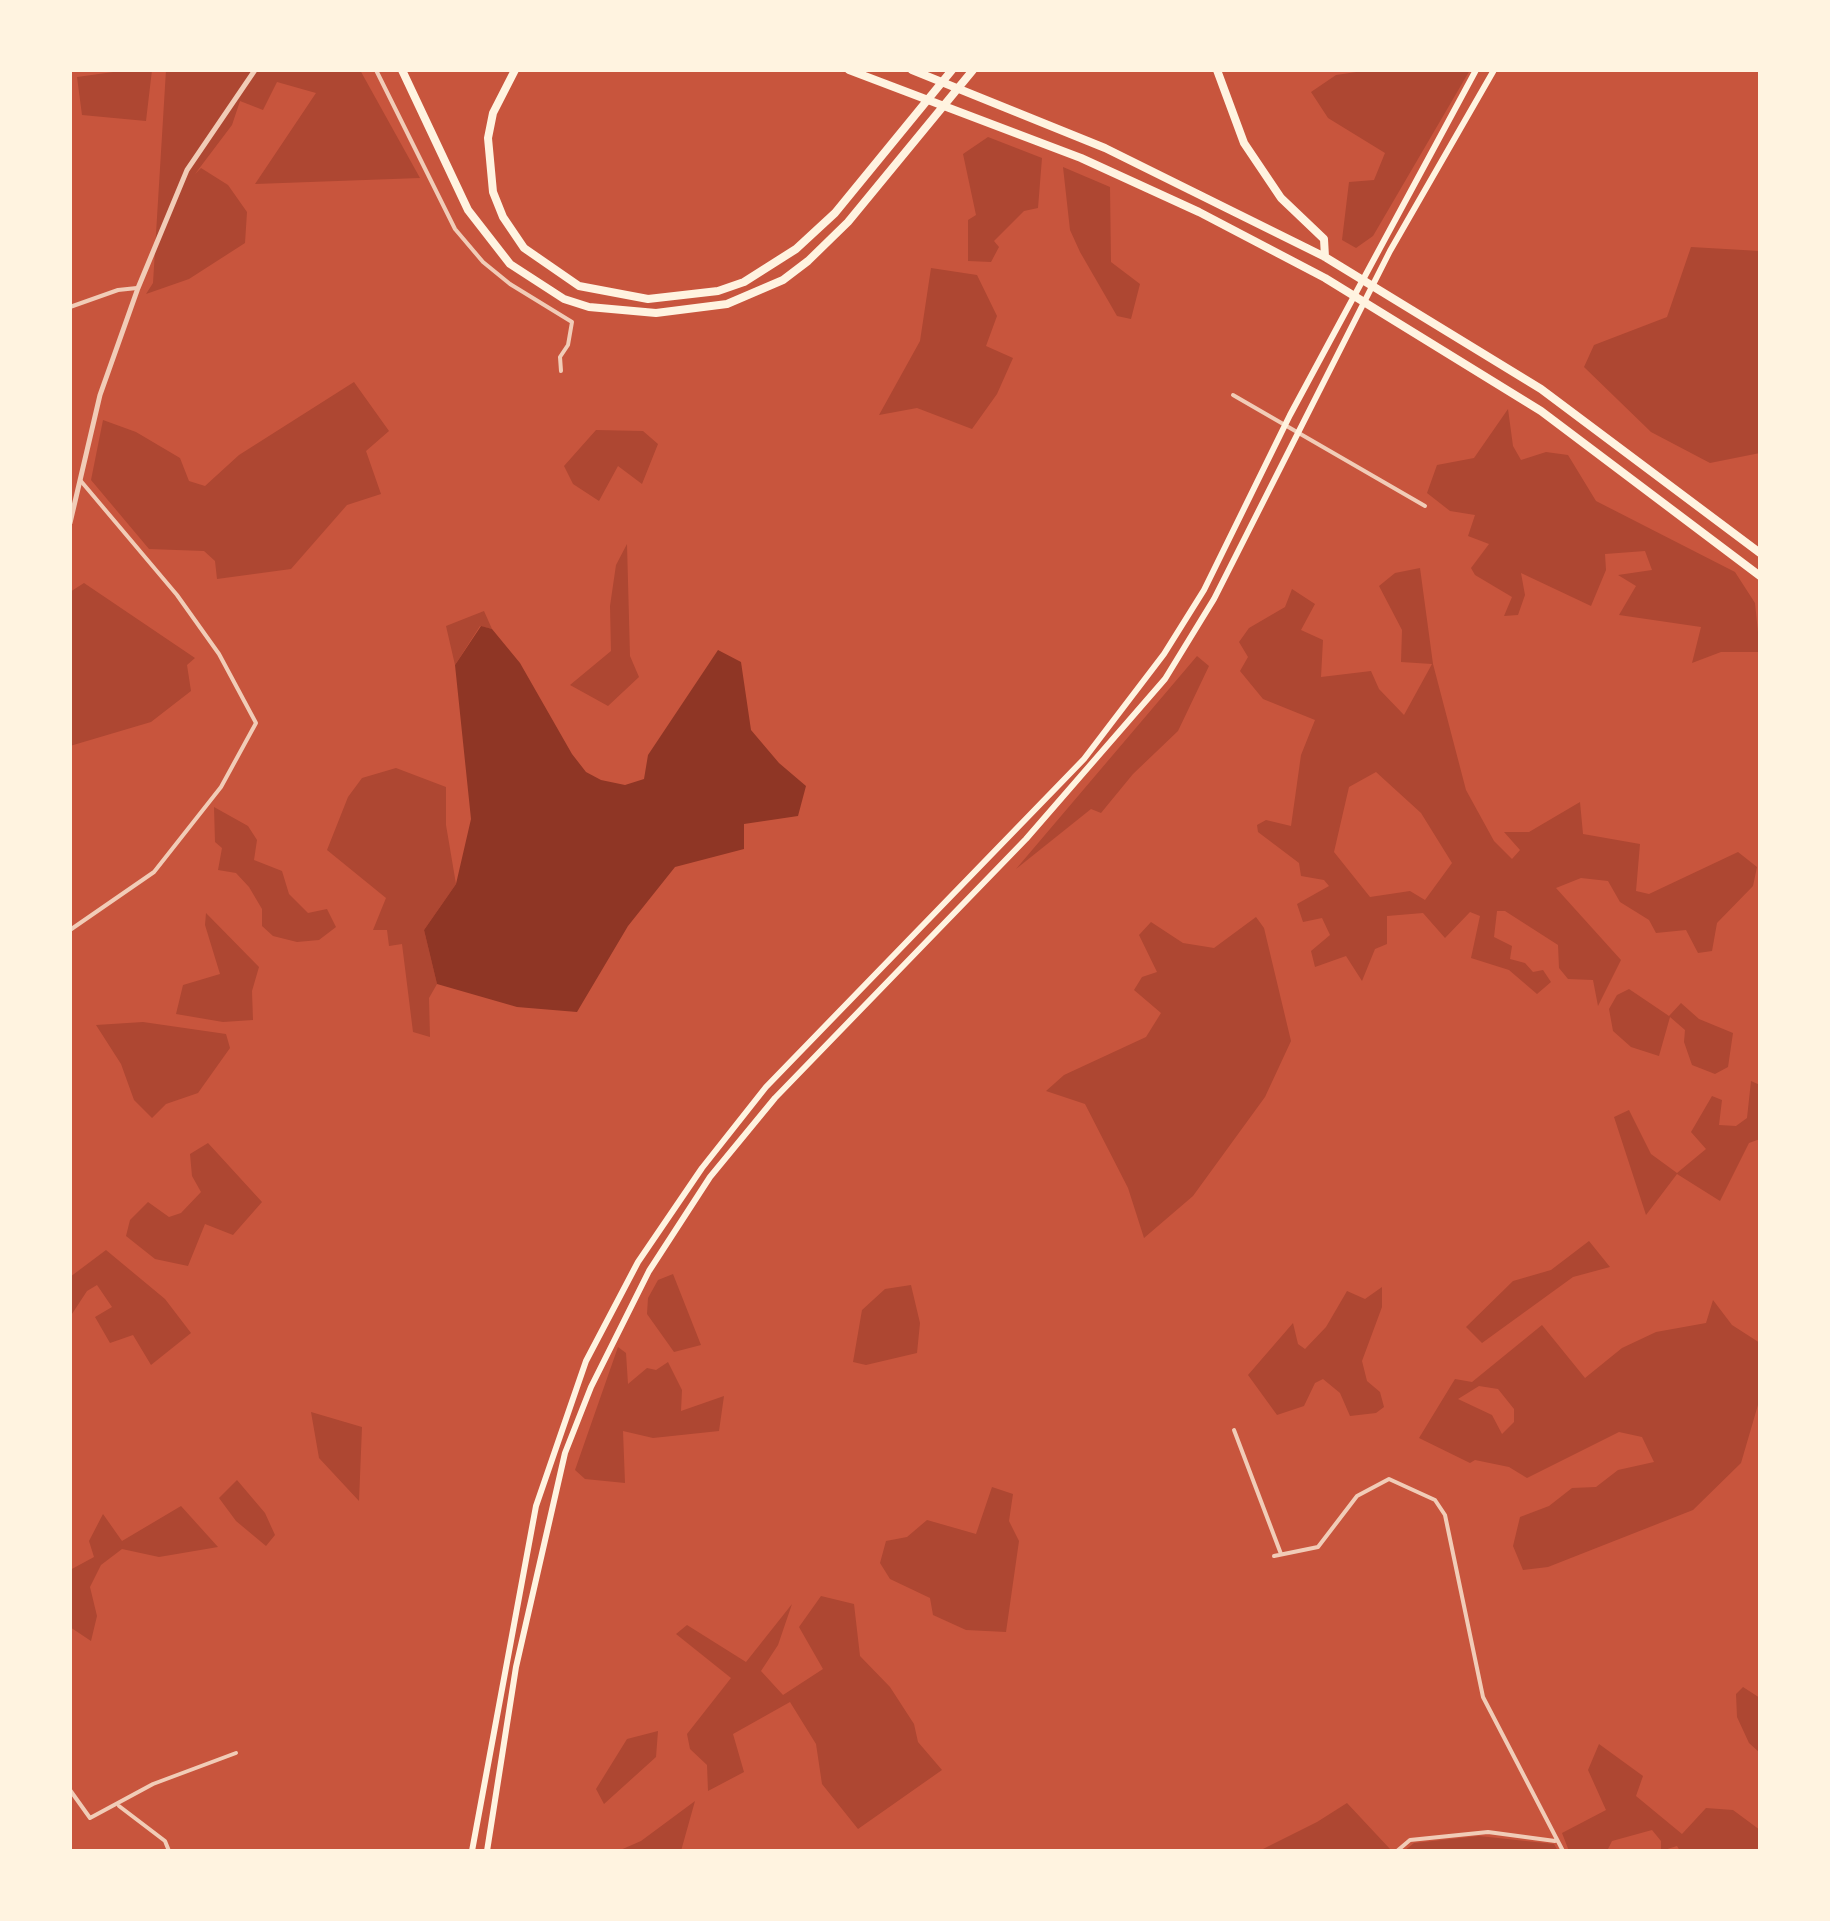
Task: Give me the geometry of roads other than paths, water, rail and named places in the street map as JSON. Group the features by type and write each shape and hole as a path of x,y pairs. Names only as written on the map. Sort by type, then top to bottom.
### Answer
{"highway":[{"path":"402,70 468,210 510,264 564,299 589,307 656,314 701,310 741,300 783,280 808,261 848,222 973,70"},
{"path":"515,70 493,114 488,138 490,178 503,217 524,248 579,286 648,299 718,291 744,282 796,250 836,213 952,70"},
{"path":"849,70 956,107 1165,196 1325,278 1541,411 1760,576"},
{"path":"1217,70 1244,142 1281,198 1324,239 1328,259"},
{"path":"472,1851 536,1506 586,1360 638,1262 702,1168 766,1086 1084,759 1164,654 1204,590 1290,416 1476,70"},
{"path":"487,1851 516,1668 565,1454 591,1387 649,1271 710,1177 775,1098 1026,839 1096,763 1164,679 1214,600 1390,251 1494,70"},
{"path":"916,72 1105,148 1328,259 1542,389 1700,503 1760,553"}],"street":[{"path":"70,523 100,394 138,288 187,170 255,70"},
{"path":"376,70 455,228 483,262 510,284 572,322 568,346 560,358 561,372"},
{"path":"70,307 118,290 138,288"},
{"path":"1233,395 1424,506"},
{"path":"70,930 154,872 221,786 256,723 218,654 177,595 80,480"},
{"path":"1234,1430 1278,1555 1318,1547 1356,1496 1389,1479 1435,1500 1445,1515 1483,1697 1562,1851"},
{"path":"70,1790 90,1818 119,1806 153,1784 236,1753"},
{"path":"119,1806 164,1841 168,1851"},
{"path":"1398,1851 1410,1840 1488,1832 1555,1841"}]}
